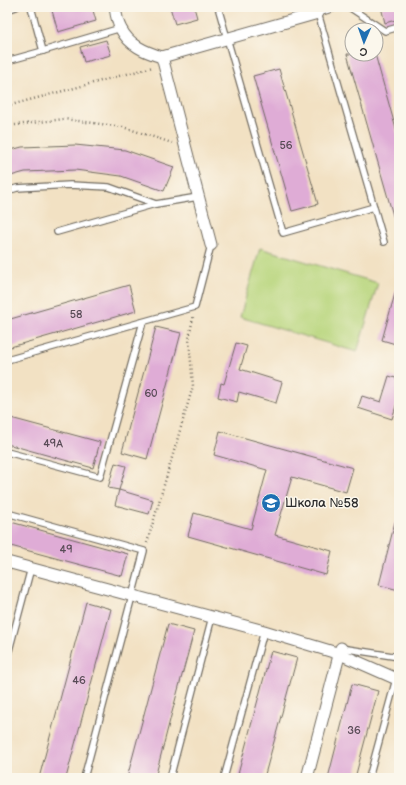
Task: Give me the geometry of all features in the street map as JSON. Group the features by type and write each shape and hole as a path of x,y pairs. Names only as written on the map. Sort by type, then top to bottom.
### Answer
{"street":[{"path":"114,7 121,28 133,43 163,61 211,246"},
{"path":"163,61 227,38 318,13"},
{"path":"7,562 340,651 398,679"},
{"path":"307,778 340,651"}],"lane":[{"path":"7,10 16,7"},
{"path":"31,7 43,50"},
{"path":"218,7 283,233 374,207"},
{"path":"338,7 318,13 384,242"},
{"path":"349,7 385,31 399,27"},
{"path":"7,61 121,28"},
{"path":"7,191 17,188 70,185 109,187 156,204"},
{"path":"57,232 156,204 198,197"},
{"path":"7,360 195,307 211,246"},
{"path":"7,452 100,477 143,322"},
{"path":"7,513 144,551 84,778"},
{"path":"7,658 31,568"},
{"path":"170,778 212,617"},
{"path":"224,778 264,631"},
{"path":"340,651 399,657"},
{"path":"370,778 398,679"}],"path":[{"path":"7,106 163,61"},
{"path":"7,126 64,119 123,127 186,147"},
{"path":"144,551 193,386 188,339 195,307"}],"green space":[{"path":"260,248 378,283 357,352 240,317"}],"building":[{"path":"51,7 92,7 96,21 58,32"},
{"path":"170,7 194,7 197,18 175,24"},
{"path":"381,7 399,7 399,19 385,23"},
{"path":"106,40 111,55 84,62 80,47"},
{"path":"349,62 377,62 399,140 399,225 396,226"},
{"path":"279,69 318,204 292,211 253,76"},
{"path":"75,145 125,150 174,167 164,191 121,176 75,170 25,172 7,177 7,151 22,147"},
{"path":"129,285 136,311 7,348 7,320"},
{"path":"396,290 399,291 399,345 382,340"},
{"path":"156,327 181,333 147,459 122,452"},
{"path":"236,343 247,346 240,369 282,382 276,403 239,392 237,402 218,397 221,383 224,384"},
{"path":"389,376 399,379 399,396 392,419 358,408 362,396 381,402"},
{"path":"7,417 100,442 93,468 7,444"},
{"name":"Школа №58","path":"220,431 353,468 346,492 292,477 275,535 332,551 326,575 188,536 194,513 251,529 267,470 214,455"},
{"path":"115,463 126,466 119,490 108,488"},
{"path":"119,490 153,500 149,514 115,505"},
{"path":"7,521 128,554 122,576 7,545"},
{"path":"395,522 399,523 399,590 379,585"},
{"path":"86,602 111,609 66,778 39,778"},
{"path":"168,624 194,631 155,778 127,778"},
{"path":"271,651 297,658 264,778 237,778"},
{"path":"352,684 378,691 355,778 328,778"}],"place":[{"name":"Школа №58","path":"271,503"}]}
